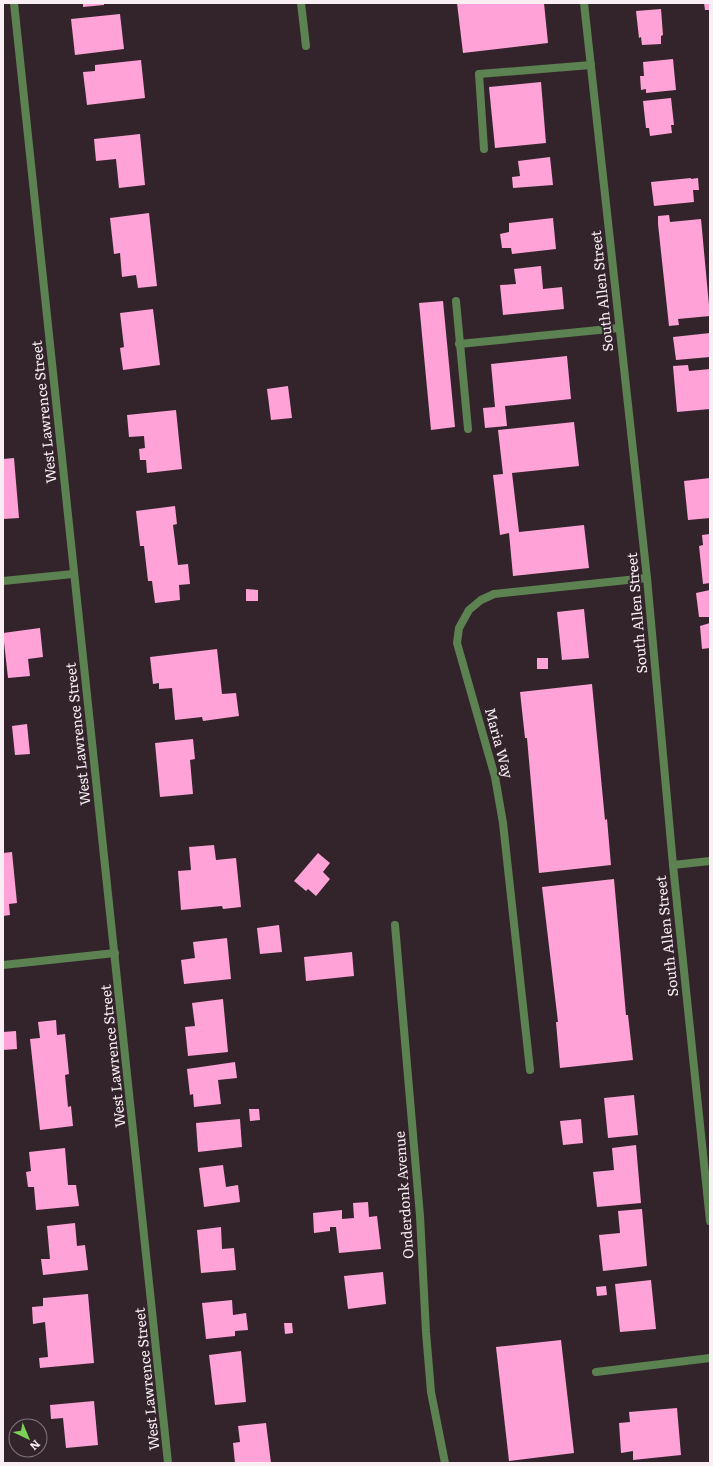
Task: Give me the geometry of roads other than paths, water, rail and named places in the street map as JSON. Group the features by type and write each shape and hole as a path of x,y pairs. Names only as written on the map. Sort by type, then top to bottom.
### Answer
{"street":[{"name":"West Lawrence Street","path":"14,3 168,1463"},
{"path":"301,3 306,46"},
{"name":"South Allen Street","path":"584,3 647,578 673,864 710,1221"},
{"path":"484,149 479,74 591,64"},
{"path":"456,301 468,429"},
{"path":"459,344 619,328"},
{"path":"3,581 74,574"},
{"name":"Maria Way","path":"530,1070 503,823 491,762 459,650 459,628 469,610 481,600 494,594 647,578"},
{"path":"673,864 710,861"},
{"name":"Onderdonk Avenue","path":"395,925 420,1216 429,1370 445,1463"},
{"path":"3,965 115,953"},
{"path":"596,1372 710,1358"}]}
